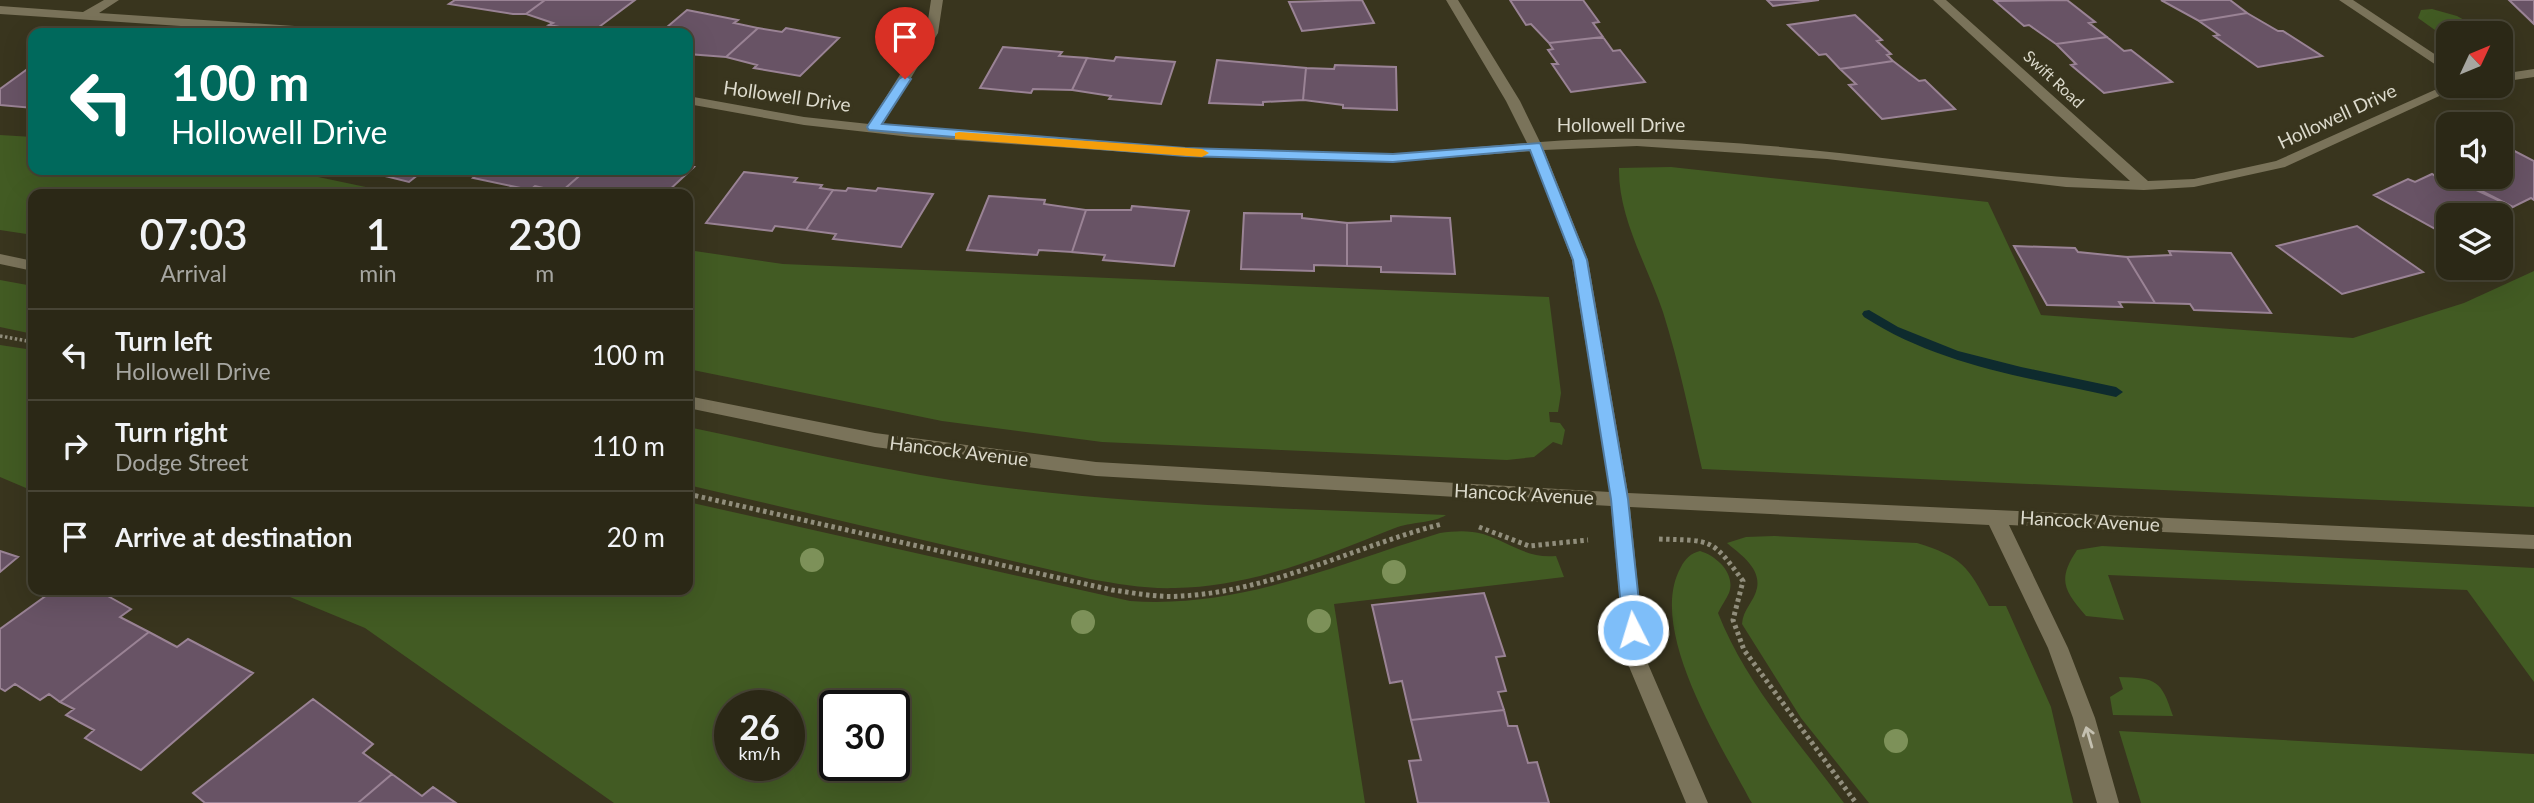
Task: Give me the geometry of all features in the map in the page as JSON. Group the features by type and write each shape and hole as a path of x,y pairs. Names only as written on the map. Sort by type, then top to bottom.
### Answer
{"street":[{"path":"83,18 113,0"},
{"path":"874,127 932,33 937,0"},
{"path":"1452,0 1513,101 1535,146 1580,260 1620,499 1635,657 1698,803"},
{"name":"Swift Road","path":"1939,0 2144,186"},
{"path":"2345,0 2436,61"},
{"path":"0,10 253,28"},
{"path":"2513,76 2534,73"},
{"name":"Hollowell Drive","path":"693,101 804,121 1185,152 1393,158 1535,146 1637,142 1708,145 2066,183 2144,186 2194,183 2280,164 2436,94"},
{"path":"0,259 28,265"},
{"name":"Hancock Avenue","path":"693,403 875,440 1096,469 1334,485 2534,542"},
{"path":"1995,517 2058,648 2084,718 2108,803"}],"path":[{"path":"0,336 28,341"},
{"path":"693,495 1112,590 1155,596 1186,596 1250,585 1311,568 1421,529 1449,523"},
{"path":"1475,526 1529,546 1623,537 1708,541 1725,556 1743,581 1732,618 1733,628 1744,650 1856,803"}],"green space":[{"path":"2432,9 2466,21 2436,21 2436,31 2418,18 2421,10"},
{"path":"0,135 28,137 28,175 309,175 375,189 28,189 28,234 0,230"},
{"path":"1671,167 1988,202 2041,315 2353,338 2464,303 2534,271 2534,507 1702,469 1669,331 1628,223 1620,186 1619,168"},
{"path":"693,251 783,264 1549,297 1561,393 1558,412 1549,412 1550,422 1560,423 1565,430 1562,445 1553,442 1534,457 1507,460 1102,442 942,421 693,370"},
{"path":"0,280 28,285 28,333 0,327"},
{"path":"0,345 28,349 28,489 0,477"},
{"path":"693,428 893,470 1016,489 1177,503 1446,515 1435,520 1395,528 1288,568 1232,582 1164,588 1090,579 693,486"},
{"path":"693,503 1130,601 1171,602 1249,591 1288,582 1440,533 1456,531 1483,534 1536,555 1556,556 1564,577 1334,604 1365,803 614,803 365,628 285,595 693,595"},
{"path":"1746,537 1917,543 1944,553 1962,565 1989,606 2006,606 2051,707 2073,803 1869,803 1801,718 1742,624 1744,614 1756,593 1756,574 1748,562 1727,543"},
{"path":"2102,546 2534,568 2534,682 2467,590 2108,575 2124,620 2086,616 2068,592 2065,577 2077,550"},
{"path":"1700,551 1718,561 1730,579 1729,593 1718,613 1743,664 1775,712 1844,803 1752,803 1750,800 1692,686 1680,653 1673,621 1673,592 1681,567 1684,561"},
{"path":"2119,677 2142,678 2156,683 2165,695 2173,716 2113,715 2110,697 2123,689"},
{"path":"2119,731 2534,754 2534,803 2141,803"}],"building":[{"path":"455,0 545,0 526,14 513,14 449,4"},
{"path":"545,0 635,0 598,28 549,25 553,23 526,14"},
{"path":"1362,0 1374,23 1302,31 1289,2"},
{"path":"1510,0 1583,0 1599,22 1593,23 1603,37 1549,43 1531,24 1526,25"},
{"path":"1767,0 1819,0 1773,6"},
{"path":"2067,0 2095,22 2089,23 2107,37 2056,44 2029,25 2024,26 1995,1"},
{"path":"2161,0 2230,0 2247,13 2199,21"},
{"path":"2509,0 2534,0 2534,24"},
{"path":"687,10 738,20 734,23 758,28 726,57 693,54 693,28 666,28"},
{"path":"2247,13 2278,31 2283,31 2322,56 2258,67 2214,36 2219,35 2199,21"},
{"path":"1855,15 1882,40 1877,41 1891,54 1887,55 1893,61 1840,69 1826,54 1819,55 1788,25"},
{"path":"758,28 782,32 786,28 839,38 800,76 754,68 757,65 726,57"},
{"path":"1603,37 1613,51 1620,50 1645,82 1571,92 1552,64 1558,64 1548,50 1553,49 1549,43"},
{"path":"2107,37 2124,51 2131,50 2172,82 2104,93 2071,65 2076,64 2056,44"},
{"path":"1003,47 1062,52 1059,56 1087,58 1072,90 1033,89 1031,93 980,88"},
{"path":"1116,57 1175,62 1161,104 1109,99 1111,96 1072,90 1087,58 1114,61"},
{"path":"1217,60 1306,68 1303,100 1263,102 1263,105 1209,103"},
{"path":"1893,61 1919,81 1925,80 1955,109 1882,119 1849,85 1856,84 1840,69"},
{"path":"1335,65 1396,67 1397,110 1343,108 1343,105 1303,100 1306,68 1334,69"},
{"path":"28,69 28,108 0,105 0,89"},
{"path":"2513,150 2534,161 2534,200 2531,198 2513,207 2513,203 2505,203 2478,189 2513,189"},
{"path":"744,172 797,178 794,182 822,185 820,188 833,190 806,230 775,226 772,231 706,223"},
{"path":"2432,174 2436,176 2436,189 2474,189 2504,203 2436,203 2436,229 2374,195 2408,179 2415,182"},
{"path":"381,175 418,175 409,182"},
{"path":"476,175 580,175 564,189 535,186 525,189 473,178"},
{"path":"580,175 685,175 670,189 564,189"},
{"path":"848,188 876,191 878,188 933,194 901,247 833,239 836,234 806,230 833,190 846,191"},
{"path":"989,196 1045,200 1044,204 1086,210 1072,252 1039,250 1037,255 967,250"},
{"path":"1132,206 1189,211 1174,266 1103,260 1105,255 1072,252 1086,210 1131,210"},
{"path":"1244,213 1302,214 1302,218 1347,223 1347,266 1314,265 1314,271 1241,269"},
{"path":"1391,216 1450,218 1455,274 1381,272 1381,267 1347,266 1347,223 1391,221"},
{"path":"2357,226 2423,272 2342,294 2277,246"},
{"path":"2014,246 2075,248 2078,252 2127,257 2155,303 2119,302 2122,307 2047,305"},
{"path":"2169,251 2231,253 2271,313 2194,310 2190,304 2155,303 2127,257 2171,255"},
{"path":"0,551 18,557 0,572"},
{"path":"1484,593 1505,656 1496,657 1506,691 1498,692 1504,710 1411,720 1402,681 1390,683 1372,605"},
{"path":"47,595 106,595 131,609 120,617 149,632 60,702 49,694 40,700 15,684 5,691 0,688 0,629"},
{"path":"149,632 177,647 188,639 253,673 141,770 85,738 94,730 66,715 74,709 60,702"},
{"path":"313,699 373,744 363,753 392,774 358,803 205,803 193,793"},
{"path":"1504,710 1508,726 1517,726 1528,763 1537,762 1549,803 1418,803 1409,761 1421,760 1411,720"},
{"path":"392,774 422,796 433,787 456,803 358,803"}],"waterway":[{"path":"1869,314 1894,330 1954,354 2021,372 2116,392"}],"slow traffic":[{"path":"959,136 1202,153"}],"route":[{"path":"905,79 874,127 911,133 1185,152 1393,158 1535,146 1548,172 1580,260 1620,499 1633,630"}]}
